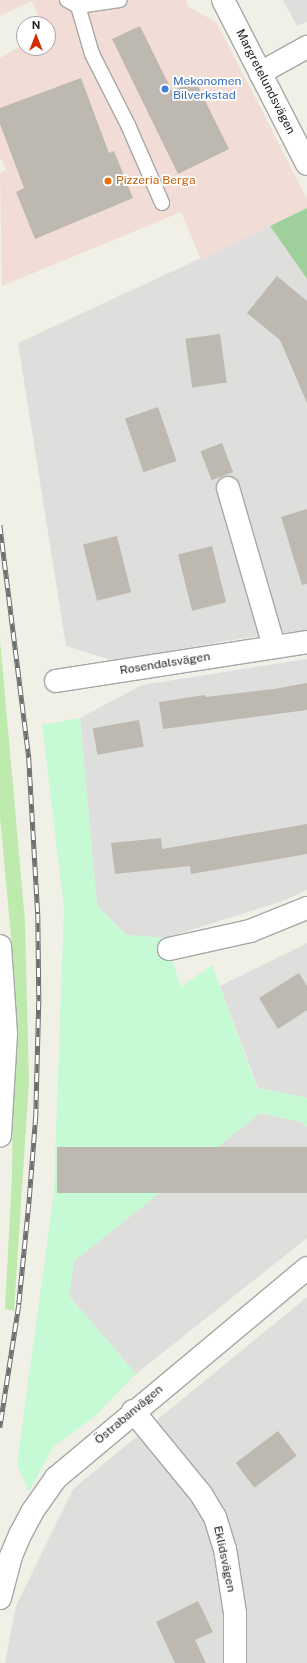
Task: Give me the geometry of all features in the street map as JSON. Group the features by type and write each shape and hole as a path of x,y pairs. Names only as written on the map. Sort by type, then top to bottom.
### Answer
{"street":[{"name":"Margretelundsvägen","path":"223,0 307,164"},
{"path":"260,73 307,47"},
{"path":"228,488 274,646"},
{"name":"Rosendalsvägen","path":"56,681 307,642"},
{"path":"169,949 250,931 307,908"},
{"path":"0,946 6,1034 0,1136"},
{"name":"Östrabanvägen","path":"0,1598 11,1556 28,1519 42,1496 56,1478 133,1411 307,1268"},
{"name":"Eklidsvägen","path":"133,1411 201,1494 215,1517 225,1549 235,1613 235,1663"}],"lane":[{"path":"120,0 72,3 92,54 128,125 162,203"}],"shaded area":[{"path":"0,0 186,0 188,6 217,23 307,199 307,208 201,260 181,212 2,286 0,173 6,170 0,157 0,58 16,49 16,56 56,56 56,16 39,16 32,1 0,16"},
{"path":"283,0 307,0 307,22 297,26"},
{"path":"270,226 307,279 307,630 225,641 118,662 66,646 18,343"},
{"path":"307,659 307,890 283,901 165,938 126,935 97,906 80,718 142,685"},
{"path":"307,943 307,1098 258,1088 220,986"},
{"path":"260,1113 302,1122 307,1127 307,1238 136,1374 69,1296 74,1261"},
{"path":"307,1297 307,1663 5,1663 16,1606 73,1489"}],"green space":[{"path":"307,208 307,279 270,226"},
{"path":"0,639 25,921 29,1082 14,1311 5,1309 12,1176 14,969 0,817"},
{"path":"80,718 97,906 126,935 165,938 181,987 212,965 257,1088 307,1098 307,1127 302,1122 260,1113 74,1261 69,1296 136,1374 94,1417 53,1447 29,1492 17,1464 54,1192 64,907 42,725"}],"building":[{"path":"140,26 172,91 195,80 229,149 178,174 112,39"},
{"path":"81,78 109,153 114,151 133,198 35,239 16,192 24,188 0,124 0,108"},
{"path":"277,276 307,301 307,403 280,340 247,313"},
{"path":"220,334 227,383 192,387 185,339"},
{"path":"158,407 177,461 143,472 125,418"},
{"path":"222,443 233,472 212,480 201,451"},
{"path":"307,509 307,584 302,585 281,517"},
{"path":"117,536 131,592 97,601 83,544"},
{"path":"212,546 226,602 192,611 178,554"},
{"path":"307,683 307,710 163,729 159,702 205,695 206,697 274,689"},
{"path":"139,720 144,747 97,755 93,728"},
{"path":"307,824 307,854 191,874 190,866 115,874 111,843 161,838 162,849"},
{"path":"299,973 307,986 307,1010 278,1029 259,998"},
{"path":"57,1147 307,1147 307,1193 57,1193"},
{"path":"278,1431 297,1456 254,1488 236,1463"},
{"path":"198,1601 213,1632 195,1640 206,1663 175,1663 156,1622"}],"railway":[{"path":"0,525 29,759 38,914 39,1001 36,1116 29,1204 19,1305 0,1428"}],"place":[{"name":"Mekonomen Bilverkstad","path":"165,89"},
{"name":"Pizzeria Berga","path":"108,181"}]}
